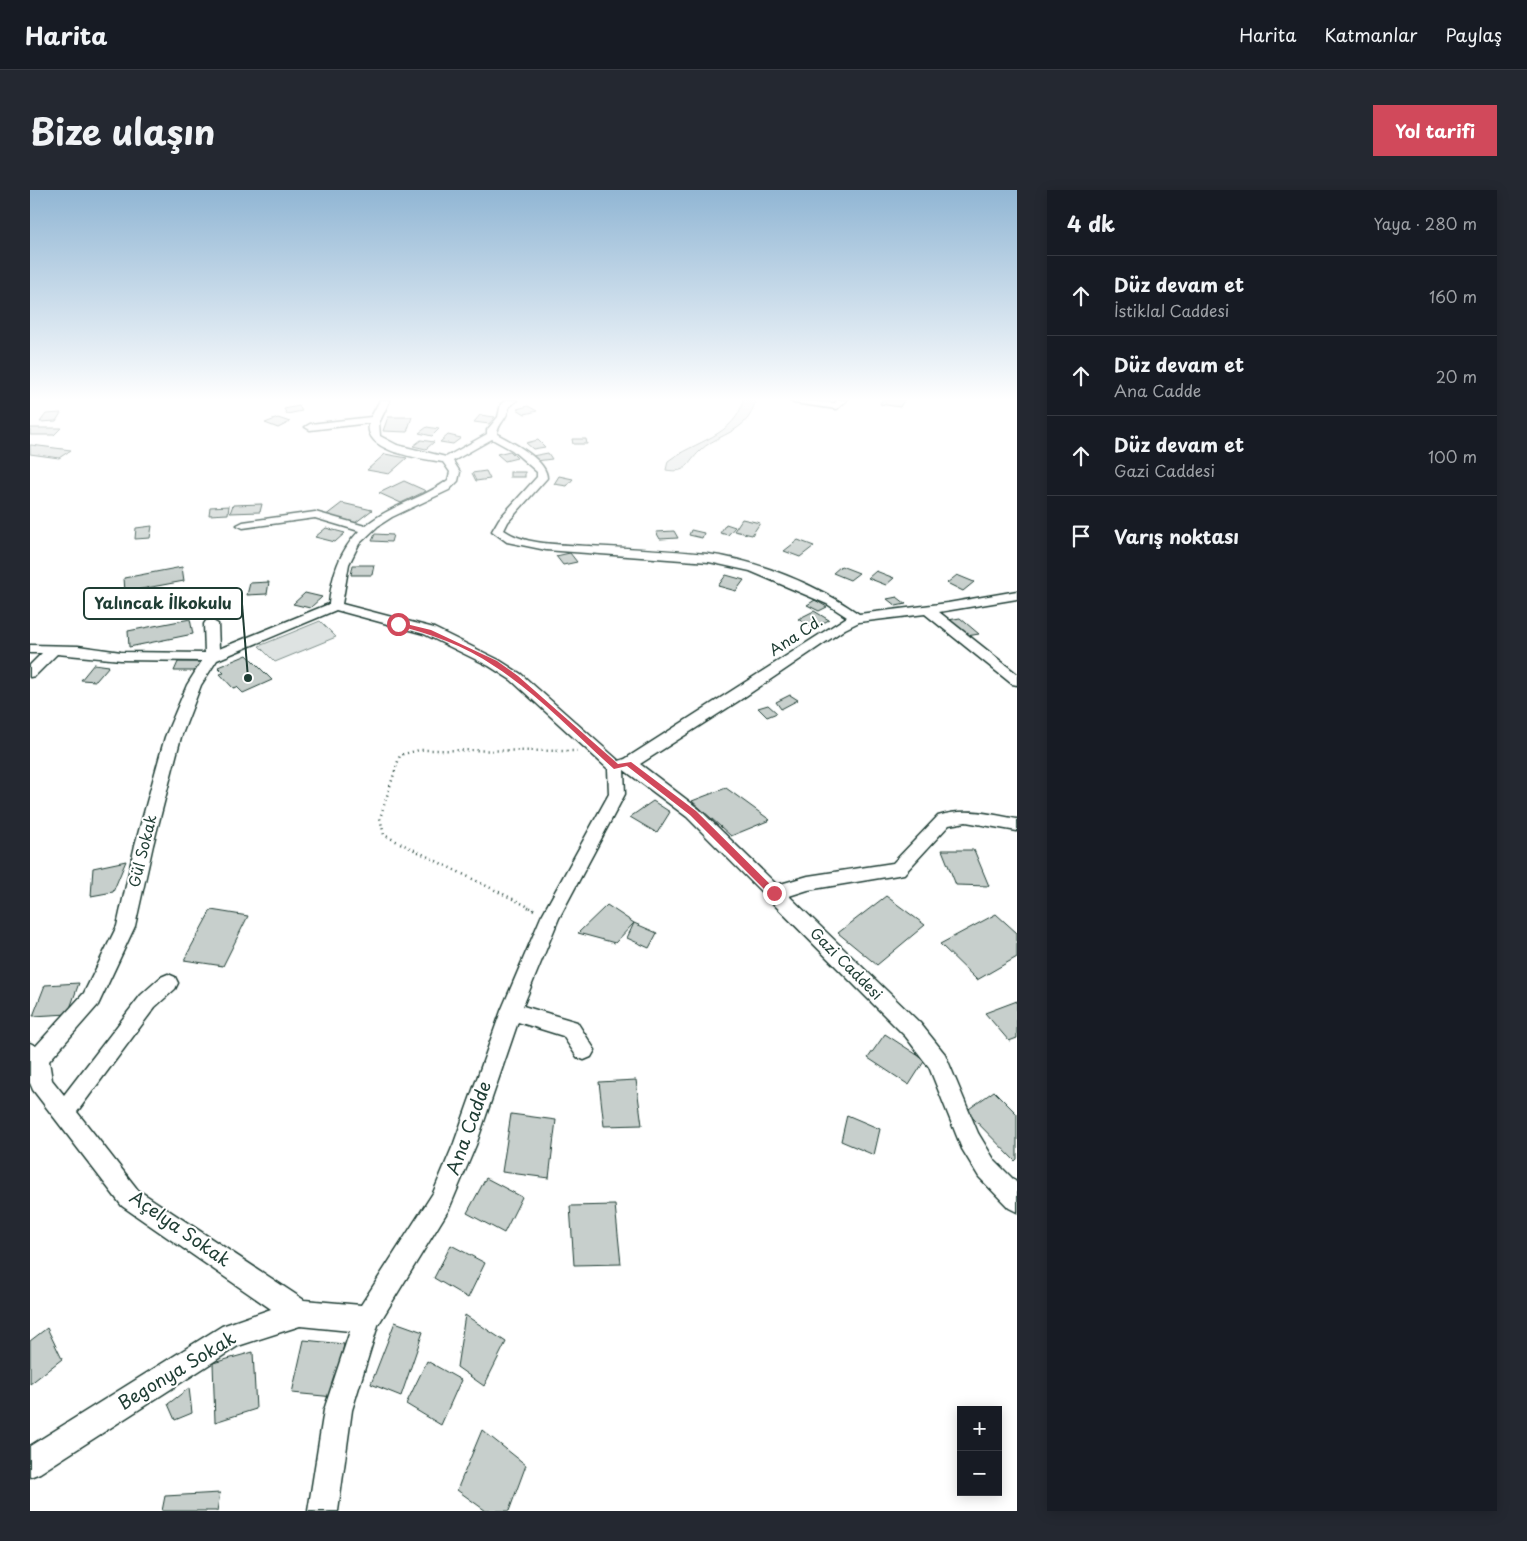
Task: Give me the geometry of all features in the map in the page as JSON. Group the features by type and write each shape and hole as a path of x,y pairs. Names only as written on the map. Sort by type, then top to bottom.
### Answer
{"street":[{"path":"335,606 336,584 344,557 368,530 389,514 440,492 453,481 454,472 448,462"},
{"path":"531,462 542,471 542,478 503,522 498,531 512,540 546,546 709,558 754,568 832,601 856,618"},
{"path":"243,525 316,515 368,530"},
{"name":"Ana Cd.","path":"622,765 735,697 840,626 856,618 928,610 1017,595"},
{"path":"30,649 52,651 78,650 121,656 212,657 335,606 429,631 494,663 516,678 599,751 622,765"},
{"path":"928,610 1017,681"},
{"path":"211,624 212,657"},
{"path":"30,673 52,651"},
{"name":"Gül Sokak","path":"34,1071 91,999 126,926 173,738 194,685 212,657"},
{"name":"Gazi Caddesi","path":"622,765 693,813 913,1030 937,1061 978,1155 987,1169 1017,1200"},
{"name":"Ana Cadde","path":"323,1511 338,1410 367,1319 441,1201 465,1145 511,1011 550,918 617,794 622,765"},
{"path":"774,893 808,882 898,869 944,820 966,816 1017,825"},
{"path":"64,1112 148,1001 168,983"},
{"path":"511,1011 570,1029 584,1050"},
{"name":"Açelya Sokak","path":"34,1071 130,1198 300,1313"},
{"name":"Begonya Sokak","path":"30,1463 231,1335 300,1313 367,1319"}],"path":[{"path":"550,918 384,835 380,818 400,755 419,750 599,751"}],"shaded area":[{"path":"668,462 690,462 683,469 666,470"},
{"path":"320,621 336,637 275,662 259,646"}],"building":[{"path":"376,462 403,462 389,474 367,470"},
{"path":"486,471 490,479 476,481 472,473"},
{"path":"510,472 525,472 525,477 510,477"},
{"path":"559,476 573,479 567,486 554,484"},
{"path":"404,481 426,491 401,503 379,493"},
{"path":"342,503 372,510 355,523 325,516"},
{"path":"262,504 260,512 230,513 233,505"},
{"path":"229,506 228,514 209,515 210,507"},
{"path":"742,519 760,523 752,535 734,531"},
{"path":"726,524 735,527 728,535 720,533"},
{"path":"152,526 150,538 135,539 136,528"},
{"path":"326,528 345,533 335,542 315,537"},
{"path":"691,530 704,533 702,538 689,535"},
{"path":"674,531 678,538 660,539 656,532"},
{"path":"375,534 393,535 391,542 372,541"},
{"path":"798,540 814,546 800,557 784,551"},
{"path":"570,553 577,562 563,565 556,556"},
{"path":"353,565 374,565 372,575 351,575"},
{"path":"841,566 859,573 850,580 833,573"},
{"path":"182,567 184,581 125,592 124,578"},
{"path":"876,571 894,578 886,585 868,578"},
{"path":"726,575 744,580 736,591 718,586"},
{"path":"957,575 974,582 963,591 947,583"},
{"path":"269,582 267,594 247,595 250,583"},
{"path":"305,593 322,597 310,608 293,604"},
{"path":"897,597 906,604 896,606 887,599"},
{"path":"815,600 827,607 819,611 807,605"},
{"path":"814,611 829,620 813,628 798,619"},
{"path":"960,618 979,634 967,636 948,620"},
{"path":"190,619 193,634 129,647 128,631"},
{"path":"247,655 272,680 243,693 237,687 233,688 220,674 224,673 218,667"},
{"path":"178,662 202,662 199,671 174,671"},
{"path":"94,664 109,666 96,681 81,680"},
{"path":"790,695 798,700 781,709 776,702"},
{"path":"768,705 777,713 767,717 758,708"},
{"path":"726,788 770,820 731,836 692,801"},
{"path":"653,801 670,812 657,833 630,817"},
{"path":"942,850 974,850 989,886 956,885"},
{"path":"126,861 113,892 91,896 93,868"},
{"path":"886,896 925,925 877,965 838,933"},
{"path":"607,905 634,923 615,943 578,933"},
{"path":"211,910 248,916 223,966 184,960"},
{"path":"996,914 1017,933 1017,957 977,980 940,944"},
{"path":"634,923 657,933 649,948 627,938"},
{"path":"79,983 68,1014 33,1016 45,985"},
{"path":"1017,1001 1017,1038 1009,1041 985,1013"},
{"path":"885,1034 925,1060 909,1085 868,1058"},
{"path":"636,1080 642,1125 604,1126 599,1082"},
{"path":"994,1091 1017,1114 1017,1159 1015,1161 966,1111"},
{"path":"511,1114 556,1120 549,1178 502,1172"},
{"path":"847,1115 880,1129 874,1155 841,1141"},
{"path":"486,1178 522,1197 504,1233 467,1213"},
{"path":"615,1205 621,1264 574,1265 570,1206"},
{"path":"451,1245 485,1263 468,1298 434,1278"},
{"path":"465,1315 506,1342 484,1386 457,1367"},
{"path":"395,1322 423,1332 401,1396 371,1384"},
{"path":"47,1328 62,1359 30,1384 30,1341"},
{"path":"304,1340 344,1344 334,1397 292,1393"},
{"path":"253,1352 256,1409 215,1422 213,1363"},
{"path":"427,1361 461,1380 441,1425 406,1404"},
{"path":"189,1388 192,1413 175,1420 168,1404"},
{"path":"482,1430 526,1465 509,1511 486,1511 457,1490"},
{"path":"220,1493 217,1511 162,1511 165,1496"}],"place":[{"name":"Yalıncak İlkokulu","path":"248,678"}],"route":[{"path":"398,624 429,631 472,651 516,678 616,767 629,764 693,813 774,893"}]}
